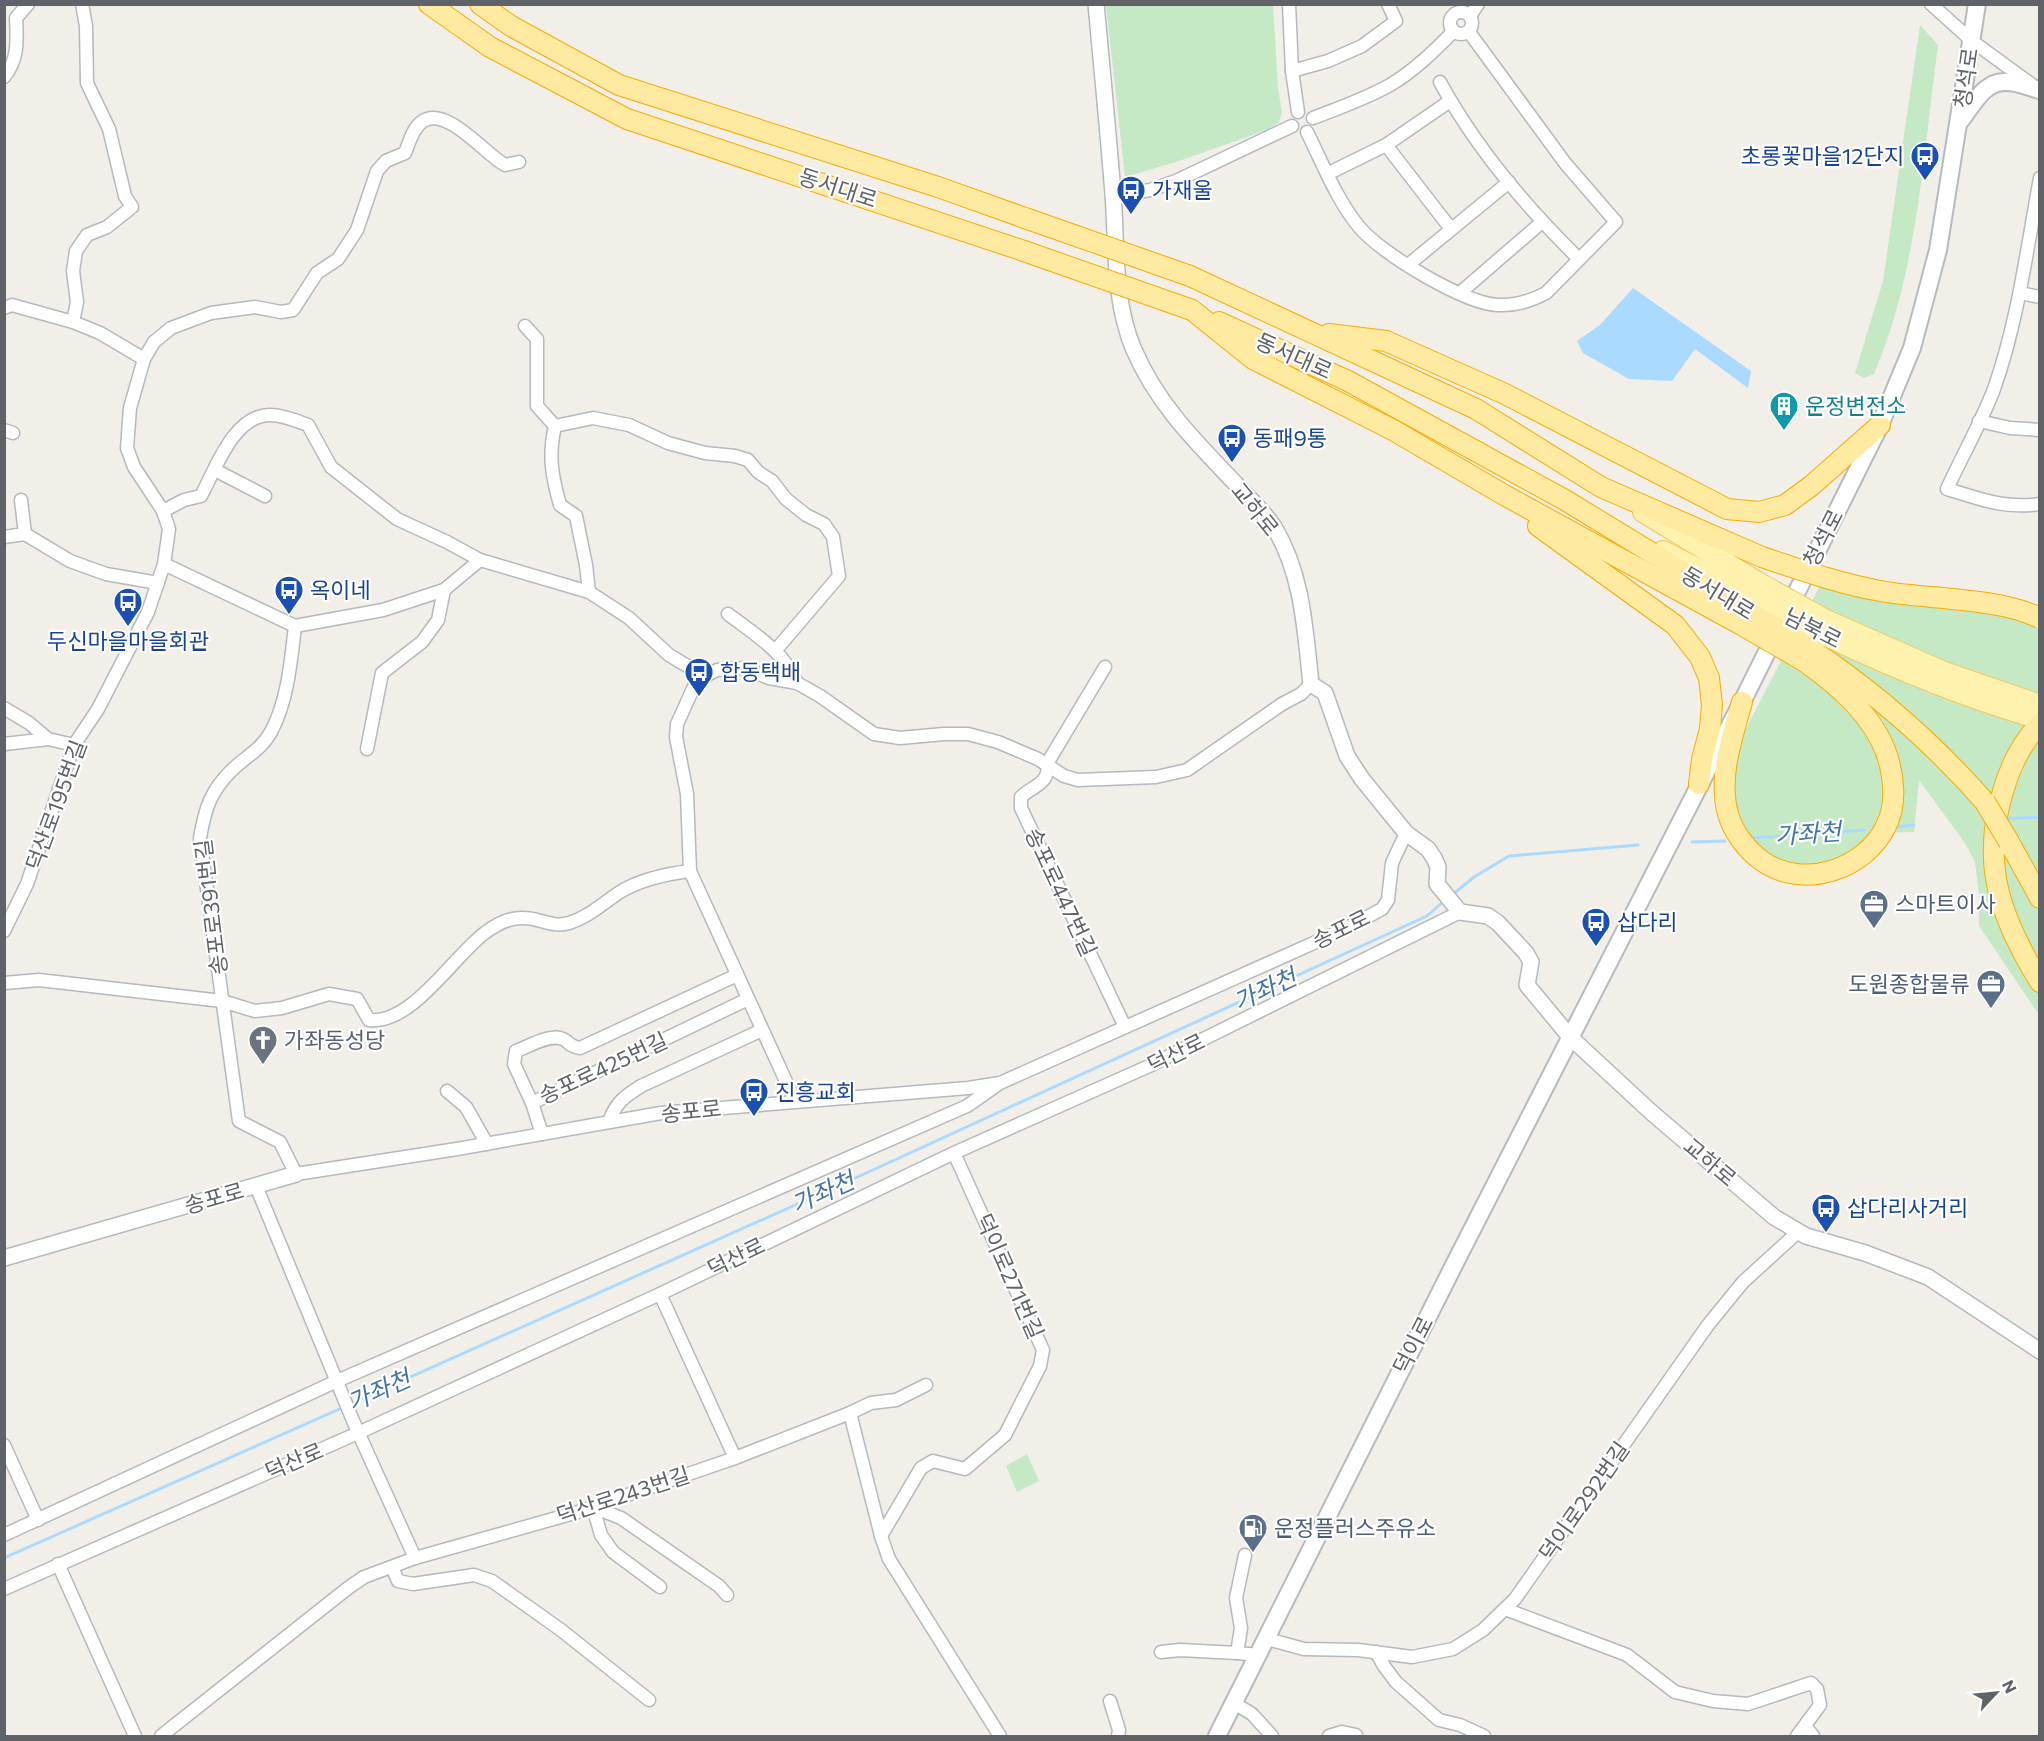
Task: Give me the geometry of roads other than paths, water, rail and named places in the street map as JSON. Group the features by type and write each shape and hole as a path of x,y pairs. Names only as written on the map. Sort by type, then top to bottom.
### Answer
{"highway":[{"name":"동서대로","path":"429,4 490,47 627,119 1024,251 1192,310 1348,381 1565,500 1815,641 1957,770 1985,802 2010,842 2040,898"},
{"name":"동서대로","path":"480,4 535,39 619,85 938,187 1190,276 1476,409 1601,487 1762,557 1812,574 1883,592 1985,604 2040,618"},
{"path":"1192,310 1253,359 1394,430 1463,471 1675,624 1700,657 1709,678 1712,705 1710,729 1702,759 1699,784"},
{"path":"1312,332 1386,341 1506,394 1726,509 1759,512 1785,505 1811,486 1880,425"},
{"path":"1463,471 1751,604"},
{"path":"1742,702 1727,754 1725,788 1728,815 1738,835 1752,854 1770,867 1789,873 1810,875 1832,872 1866,853 1887,826 1892,810 1893,792 1889,764 1878,737 1866,718 1829,679 1815,641"},
{"path":"2040,724 2022,748 2008,775 1998,807 1993,840 1994,871 2001,905 2014,939 2040,982"}],"main road":[{"name":"청석로","path":"1570,1037 1742,702 1880,425 1912,348 1938,250 1977,4"},
{"path":"1960,121 1982,93 1994,83 2006,81 2039,90"},
{"name":"남북로","path":"1601,487 1751,604 1815,641 1944,672 2027,706 2040,719"},
{"name":"덕이로","path":"1217,1737 1570,1037"}],"street":[{"path":"4,77 18,45 16,18 28,4"},
{"path":"73,322 77,302 73,272 75,251 87,235 107,228 132,207 125,196 109,129 87,83 86,26 82,4"},
{"name":"교하로","path":"1096,4 1113,196 1118,294 1133,348 1160,400 1258,506 1273,526 1296,576 1311,684"},
{"path":"1292,71 1328,61 1362,46 1396,21 1388,4"},
{"path":"1469,32 1472,25 1470,16 1478,4"},
{"path":"1931,4 1972,41 2039,90"},
{"path":"1289,5 1292,71 1298,112 1292,119 1292,126 1299,133 1307,132 1312,128 1313,118"},
{"path":"1469,32 1462,34 1454,31 1450,23 1452,9 1470,16"},
{"path":"1313,118 1364,99 1392,84 1425,60 1454,31"},
{"path":"1307,132 1346,207 1360,228 1377,244 1408,266 1478,301 1496,305 1515,305 1532,300 1546,292 1616,222 1565,163 1469,32"},
{"path":"1440,82 1450,100 1509,182 1542,222 1580,259"},
{"path":"1328,174 1386,145 1450,100"},
{"path":"1298,112 1306,112 1313,118"},
{"name":"덕산로195번길","path":"4,931 27,884 74,745 103,699 148,612 164,564 169,529 163,511 134,467 127,448 130,408 144,359 154,342 171,328 210,313 255,307 281,312 293,310 317,273 338,259 357,230 377,171 387,161 405,153 412,134 422,121 434,117 451,123 473,138 493,158 505,165 519,162"},
{"path":"1113,196 1150,190 1176,181 1292,126"},
{"path":"1386,145 1451,229"},
{"path":"2040,178 2020,293 1993,390 1947,489 2002,505 2018,507 2040,504"},
{"path":"1408,266 1509,182"},
{"path":"1461,292 1542,222"},
{"path":"2020,293 2040,297"},
{"path":"4,308 12,305 73,322 100,333 144,359"},
{"path":"525,326 537,339 537,406 555,426"},
{"path":"163,511 184,500 201,496 234,435 253,418 272,414 308,425 331,467 397,519 480,560 589,592 629,618 669,655 689,667 697,680"},
{"path":"555,426 593,418 629,425 668,443 705,453 735,456 747,460 758,472 772,481 786,499 806,515 824,524 833,537 839,576 775,651"},
{"path":"1979,421 2010,428 2040,430"},
{"path":"555,426 550,446 551,474 560,505 576,516 589,592"},
{"path":"215,470 265,496"},
{"path":"21,500 25,534"},
{"path":"4,537 25,534 70,561 106,574 158,583"},
{"path":"164,564 295,626 383,610 444,590 480,560"},
{"path":"367,748 382,673 422,642 438,620 444,590"},
{"path":"728,614 775,651 794,675 797,683"},
{"name":"송포로391번길","path":"295,626 291,660 272,730 257,750 233,768 214,791 205,811 200,838 239,1121 280,1142 296,1174"},
{"name":"송포로447번길","path":"1105,667 1048,762 1049,773 1042,783 1021,798 1021,808 1125,1027"},
{"path":"795,1101 690,871 687,794 676,737 678,724 697,680 717,670 744,668 769,678 797,683 820,696 874,734 900,738 968,734 998,742 1064,776 1078,780 1156,777 1187,770 1282,704 1301,694 1311,684 1325,693 1347,756 1362,779 1406,833 1428,849 1434,858 1438,867 1437,884 1451,901"},
{"path":"4,708 29,723 48,739"},
{"path":"4,744 48,739 74,745"},
{"name":"송포로","path":"4,1258 296,1174 487,1144 661,1113 968,1088 1000,1083 1345,928 1382,909 1388,900 1392,862 1406,833"},
{"name":"송포로391번길","path":"4,983 39,980 222,1001 255,1011 282,1008 329,994 357,999 369,1020 381,1021 415,1003 470,945 504,921 525,918 547,924 568,924 591,914 622,891 661,875 690,871"},
{"name":"교하로","path":"1451,901 1488,916 1498,923 1526,953 1531,962 1527,985 1570,1037 1660,1119 1774,1217 1806,1236 1865,1252 1928,1277 2040,1351"},
{"name":"덕산로","path":"4,1588 356,1428 660,1294 954,1153 1149,1066 1451,901"},
{"name":"송포로425번길","path":"737,975 580,1048 571,1046 564,1039 552,1038 516,1051 514,1064 532,1103 748,999"},
{"path":"609,1122 614,1108 623,1097 641,1086 762,1030"},
{"name":"덕산로","path":"4,1535 338,1384 967,1106 1000,1083"},
{"path":"447,1091 466,1107 487,1144"},
{"path":"532,1103 542,1134"},
{"name":"덕이로271번길","path":"881,1536 921,1468 933,1461 965,1469 1005,1435 1040,1366 1043,1350 954,1153"},
{"path":"256,1186 356,1428 415,1558"},
{"name":"덕이로292번길","path":"1267,1639 1304,1649 1376,1652 1412,1657 1453,1649 1483,1630 1515,1599 1708,1325 1743,1282 1798,1232"},
{"path":"660,1294 735,1458"},
{"name":"덕산로243번길","path":"161,1737 364,1577 415,1558 593,1507 735,1458 871,1403 896,1400 926,1385"},
{"path":"850,1413 881,1536 890,1559 1000,1737"},
{"path":"4,1445 38,1520"},
{"path":"593,1507 601,1535 613,1552 660,1587"},
{"path":"593,1507 621,1518 719,1586 727,1595"},
{"path":"1237,1653 1240,1628 1236,1598 1245,1555"},
{"path":"58,1563 135,1737"},
{"path":"392,1567 398,1581 413,1584 474,1575 492,1581 561,1629 649,1700"},
{"path":"1505,1609 1627,1655 1675,1692 1685,1695 1713,1701 1748,1704 1811,1683 1817,1689 1820,1705 1809,1732 1797,1737"},
{"path":"1161,1652 1180,1650 1259,1655"},
{"path":"1376,1652 1396,1682 1439,1720 1460,1725 1484,1737"},
{"path":"1110,1701 1119,1730 1118,1737"},
{"path":"1234,1704 1252,1714 1272,1737"},
{"path":"1329,1737 1342,1732 1356,1735"}],"water":[{"path":"1633,288 1751,371 1748,388 1695,349 1672,381 1629,379 1583,353 1577,341 1600,325"}],"waterway":[{"name":"가좌천","path":"2002,819 2040,817"},
{"name":"가좌천","path":"1899,827 1914,825"},
{"name":"가좌천","path":"1753,838 1864,830"},
{"name":"가좌천","path":"1692,842 1725,841"},
{"name":"가좌천","path":"1452,895 1474,877 1509,856 1638,845"},
{"name":"가좌천","path":"350,1404 851,1180 1427,916 1444,901"},
{"name":"가좌천","path":"4,1558 344,1407"}],"place":[{"name":"초롱꽃마을12단지","path":"1925,182"},
{"name":"가재울","path":"1131,216"},
{"name":"운정변전소","path":"1784,432"},
{"name":"동패9통","path":"1232,464"},
{"name":"옥이네","path":"289,616"},
{"name":"두신마을마을회관","path":"128,628"},
{"name":"합동택배","path":"699,698"},
{"name":"스마트이사","path":"1874,930"},
{"name":"삽다리","path":"1596,948"},
{"name":"도원종합물류","path":"1991,1010"},
{"name":"가좌동성당","path":"263,1066"},
{"name":"진흥교회","path":"754,1118"},
{"name":"삽다리사거리","path":"1826,1234"},
{"name":"운정플러스주유소","path":"1253,1554"}]}
